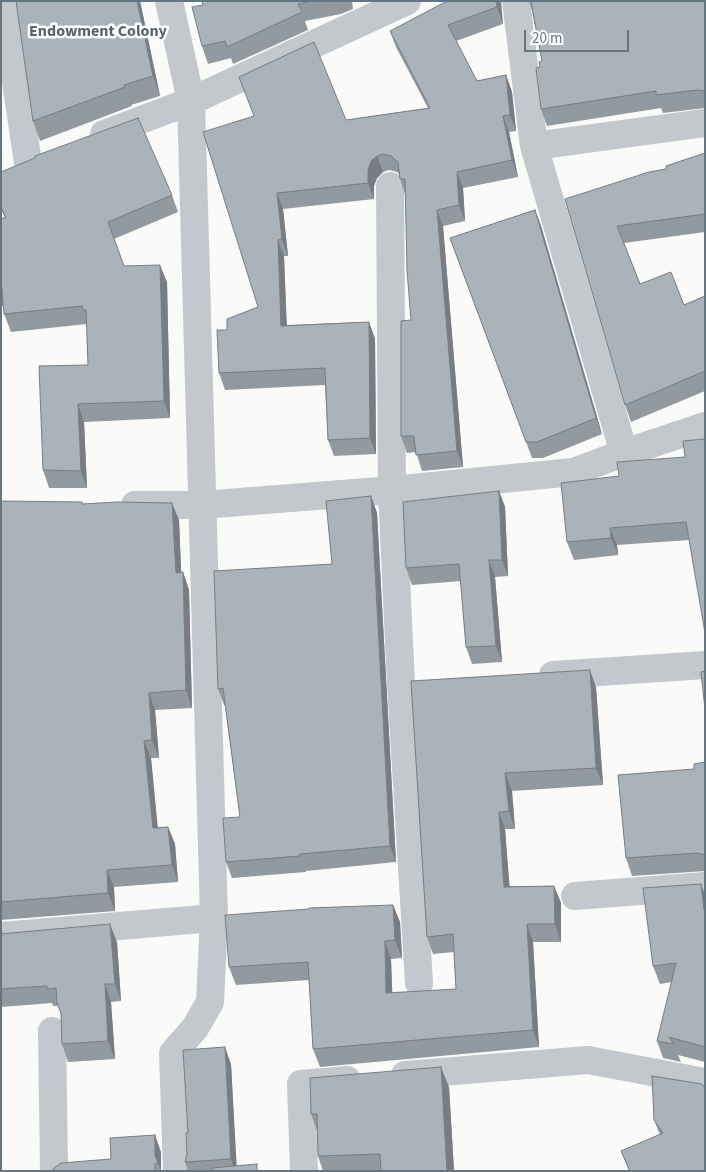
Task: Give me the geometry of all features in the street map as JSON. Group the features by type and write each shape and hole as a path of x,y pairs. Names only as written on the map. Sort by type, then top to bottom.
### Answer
{"street":[{"path":"4,1 28,163"},
{"path":"169,1 191,101 214,918 210,1002 195,1028 173,1053 177,1171"},
{"path":"82,142 191,101 360,12 407,1"},
{"path":"516,1 534,146 624,453"},
{"path":"534,146 705,123"},
{"path":"1,172 55,153"},
{"path":"390,186 392,490 411,683 419,983"},
{"path":"106,504 202,505 392,490 573,472 705,426"},
{"path":"529,676 705,665"},
{"path":"575,896 705,886"},
{"path":"1,936 214,918"},
{"path":"52,1031 54,1171"},
{"path":"304,1171 301,1084 588,1060 705,1082"}],"building":[{"path":"16,1 137,1 153,76 124,85 125,87 33,121"},
{"path":"202,1 311,1 298,4 302,12 227,47 225,41 202,46 192,7 203,5"},
{"path":"447,1 496,1 497,7 448,25 477,81 506,75 510,115 503,116 512,160 457,172 459,205 437,210 457,451 416,455 414,436 401,436 401,321 411,320 407,270 405,179 400,179 398,162 391,156 383,154 377,156 371,161 368,170 368,183 277,193 282,239 278,240 281,326 369,322 370,438 328,440 325,368 219,373 217,330 227,330 227,319 258,307 203,132 254,116 239,77 314,42 346,120 430,108 390,31"},
{"path":"531,1 705,1 705,91 697,90 656,95 656,91 541,109 536,68 540,67 539,62 542,61"},
{"path":"138,118 172,195 108,222 124,266 160,265 164,401 78,404 81,471 43,470 39,366 88,365 86,310 83,310 82,306 4,314 1,288 1,218 6,218 1,207 1,172 35,158 35,156"},
{"path":"705,153 705,214 617,226 640,284 671,272 684,305 705,296 705,371 625,405 565,199 649,172 666,169 666,166"},
{"path":"535,210 596,418 537,442 526,442 450,238"},
{"path":"705,439 705,633 686,522 610,528 611,538 567,542 561,483 619,476 617,462 685,457 683,441"},
{"path":"499,491 502,560 489,560 496,646 466,647 459,564 406,568 403,502"},
{"path":"371,496 390,846 226,862 223,818 240,817 223,688 218,689 214,571 332,564 326,501"},
{"path":"1,501 82,502 82,504 117,502 172,503 176,573 183,572 186,690 149,693 152,740 144,741 153,828 168,827 172,865 107,870 108,893 1,902"},
{"path":"590,670 596,768 505,773 509,811 499,812 504,887 554,886 555,924 527,924 533,1030 313,1049 308,962 229,967 225,915 309,908 393,905 395,940 385,941 386,993 456,989 453,934 427,937 411,681"},
{"path":"705,671 705,709 701,672"},
{"path":"705,762 705,855 697,853 626,858 618,775 694,769 694,764"},
{"path":"701,884 705,910 705,1047 669,1037 674,1044 657,1041 676,963 653,966 643,888"},
{"path":"110,924 115,984 105,984 108,1041 62,1044 61,1013 57,1003 56,988 47,989 47,986 1,989 1,934"},
{"path":"225,1047 231,1159 185,1162 187,1154 186,1133 188,1133 183,1050"},
{"path":"441,1067 447,1171 381,1171 380,1154 318,1156 317,1114 311,1114 310,1078"},
{"path":"652,1076 702,1084 705,1088 705,1171 630,1171 621,1151 663,1133 654,1120"},
{"path":"155,1135 155,1155 158,1163 155,1164 155,1171 54,1171 53,1169 61,1163 111,1159 110,1138"},
{"path":"257,1164 257,1171 212,1171 212,1168"}],"district":[{"name":"Endowment Colony","path":"98,32"}]}
